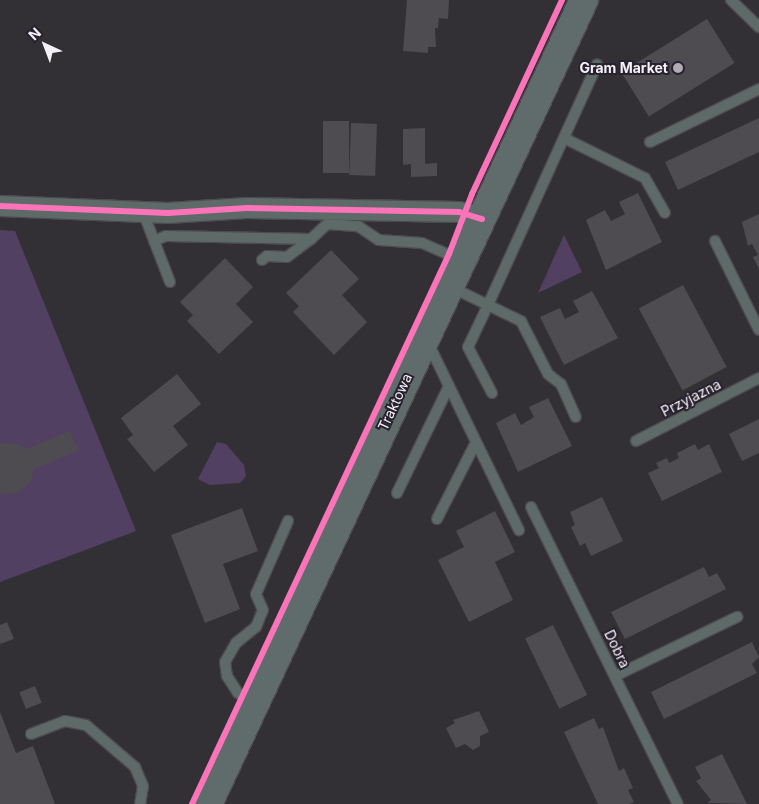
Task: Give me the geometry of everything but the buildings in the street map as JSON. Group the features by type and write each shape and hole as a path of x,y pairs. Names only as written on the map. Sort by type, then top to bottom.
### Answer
{"main road":[{"name":"Traktowa","path":"208,804 584,0"}],"street":[{"path":"0,206 143,212 248,208 450,212 482,219"}],"lane":[{"path":"731,0 759,27"},
{"path":"492,393 468,346 597,65"},
{"path":"650,142 759,89"},
{"path":"564,138 645,178 665,213"},
{"path":"143,212 170,282"},
{"path":"262,260 267,256 287,257 327,224 358,226 379,240 422,243 462,261"},
{"path":"154,241 166,236 311,239"},
{"path":"715,241 759,330"},
{"path":"450,286 521,322 548,374 561,384 576,417"},
{"path":"421,348 433,353 519,530"},
{"name":"Przyjazna","path":"636,441 759,378"},
{"path":"397,493 449,386"},
{"path":"437,519 476,442"},
{"name":"Dobra","path":"531,507 678,804"},
{"path":"254,704 238,693 228,676 226,662 236,643 256,627 263,610 256,594 288,521"},
{"path":"615,676 737,617"},
{"path":"31,734 65,722 86,725 135,767 143,786 140,804"}],"shaded area":[{"path":"0,230 15,231 136,531 0,582"},
{"path":"564,235 582,272 538,293"},
{"path":"217,442 226,444 244,465 246,476 240,483 210,485 198,479"}],"cycle path":[{"path":"192,804 449,254 472,194 562,0"},
{"path":"0,206 168,213 247,208 459,212 482,219"}],"place":[{"name":"Gram Market","path":"678,68"}]}
